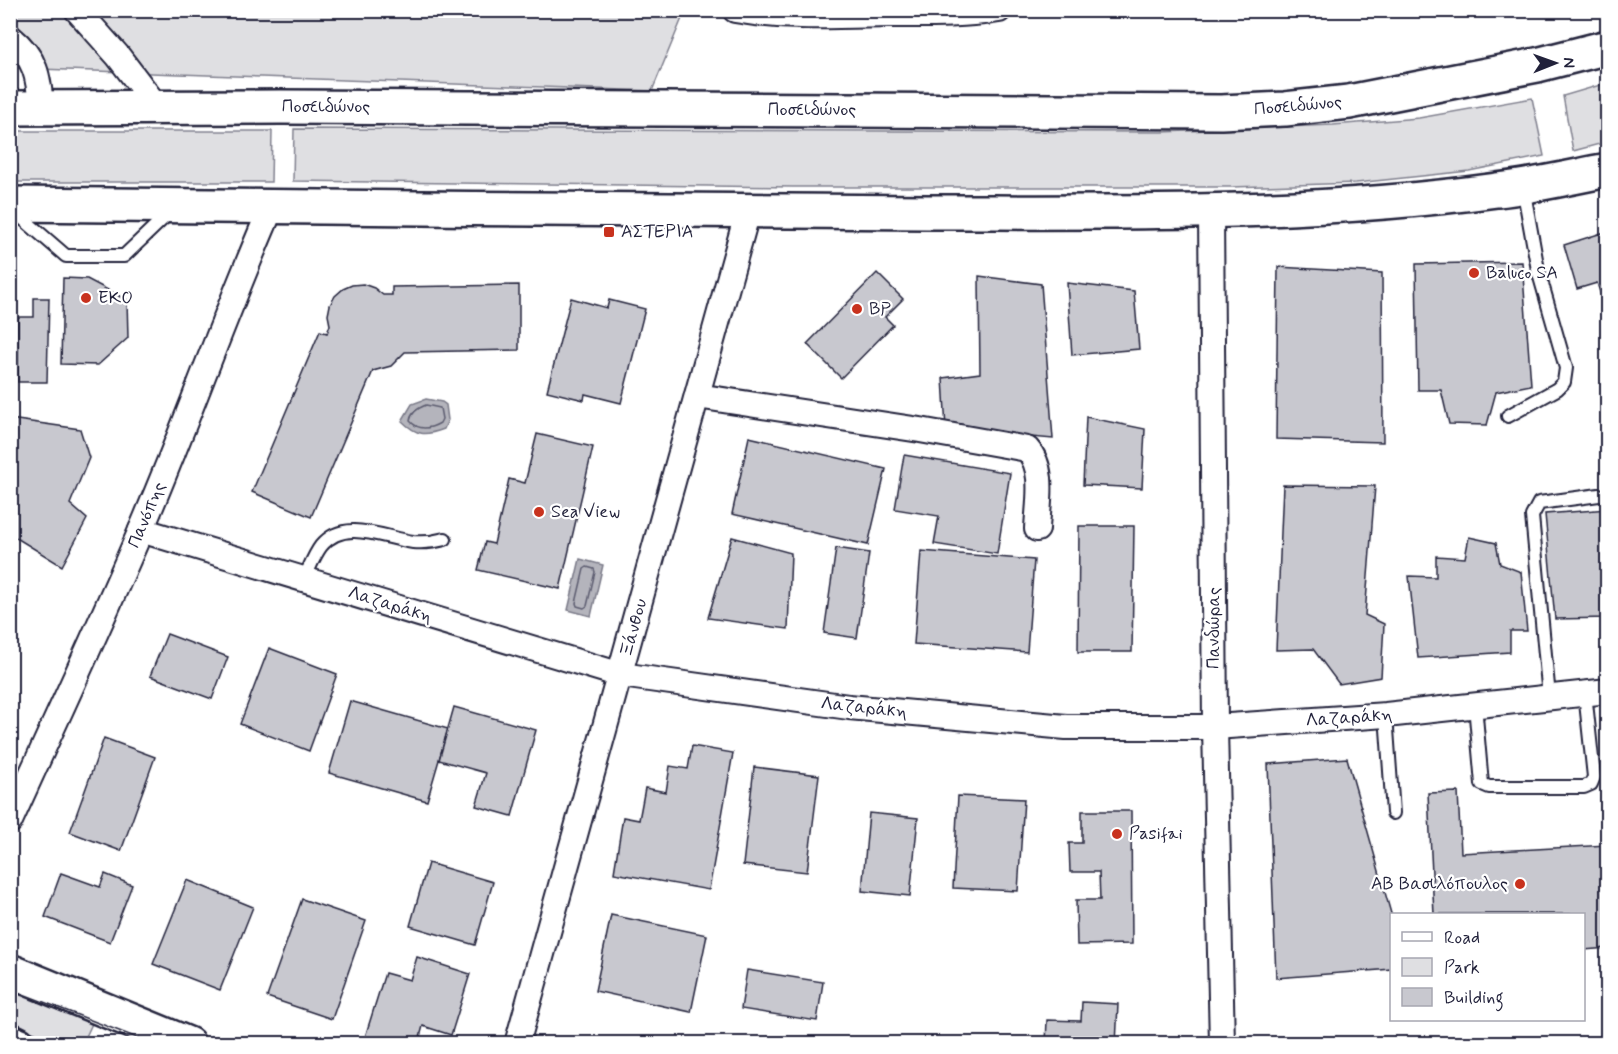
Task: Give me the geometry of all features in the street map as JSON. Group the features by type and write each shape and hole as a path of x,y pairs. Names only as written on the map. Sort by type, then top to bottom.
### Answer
{"main road":[{"name":"Ποσειδώνος","path":"26,108 1221,112 1285,109 1372,98 1537,65 1608,47"},
{"path":"10,206 177,204 747,211 1211,212 1419,200 1522,186 1608,170"},
{"path":"10,970 188,1044"},
{"path":"10,1040 18,1044"}],"street":[{"path":"77,10 118,56 157,107"},
{"path":"735,10 760,15 845,16 977,14 999,10"},
{"path":"10,37 23,47 38,76 26,108"},
{"name":"Πανόπης","path":"10,821 141,530 272,206"},
{"name":"Ξάνθου","path":"518,1044 747,211"},
{"name":"Πανδώρας","path":"1211,212 1215,727 1222,1044"},
{"path":"697,396 1027,449 1034,456 1039,471 1037,529"},
{"name":"Λαζαράκη","path":"141,530 621,675 849,707 1066,727 1215,727 1386,716 1596,692"}],"lane":[{"path":"1508,416 1557,389 1564,382 1566,368 1538,270 1522,186"},
{"path":"10,206 66,256 124,256 177,204"},
{"path":"1549,697 1532,516 1539,503 1599,495"},
{"path":"304,579 321,545 337,532 354,530 414,542 433,543 445,539"},
{"path":"1475,705 1482,784 1489,787 1584,787 1591,784 1594,777 1596,692"},
{"path":"1386,716 1393,813"}],"green space":[{"path":"11,11 685,11 652,91 11,68"},
{"path":"1607,83 1607,142 1573,151 1563,96"},
{"path":"1532,98 1544,156 1469,171 1356,183 1231,187 793,187 293,181 294,129 1162,132 1333,125 1419,118"},
{"path":"11,131 272,131 271,182 11,182"},
{"path":"10,983 96,1015 83,1043 48,1043 11,1029"}],"water":[{"path":"426,399 446,405 448,420 444,429 426,434 412,430 402,421 412,404"},
{"path":"580,559 603,565 591,616 568,610"}],"building":[{"path":"1608,231 1608,317 1597,283 1577,289 1564,245"},
{"path":"1522,262 1531,385 1496,392 1487,425 1449,424 1441,390 1418,390 1416,264"},
{"path":"1278,267 1382,273 1383,442 1276,439"},
{"path":"877,273 903,299 885,317 893,325 841,378 807,344"},
{"path":"979,276 1041,284 1053,439 946,429 943,378 980,373"},
{"path":"63,278 87,279 127,300 128,338 98,365 61,364"},
{"path":"1067,283 1134,291 1139,349 1072,355"},
{"path":"363,284 383,295 392,295 392,287 519,285 519,350 405,352 391,366 373,371 311,517 252,492 320,331 327,333 330,325 328,315 330,305 343,289"},
{"path":"34,298 49,298 47,382 18,382 18,317 34,317"},
{"path":"571,298 607,308 609,300 645,309 621,403 585,394 584,400 547,391"},
{"path":"1086,417 1145,429 1142,488 1083,485"},
{"path":"10,419 80,429 89,458 70,504 87,519 62,566 10,534"},
{"name":"Sea View","path":"537,434 593,447 560,589 478,570 485,542 494,544 509,479 525,483"},
{"path":"749,437 886,469 868,545 732,514"},
{"path":"904,455 1010,473 997,554 934,544 939,516 895,509"},
{"path":"1283,485 1375,486 1365,615 1384,624 1381,677 1339,684 1313,649 1276,650"},
{"path":"1608,509 1608,618 1555,619 1545,514"},
{"path":"1079,526 1134,526 1132,652 1078,652"},
{"path":"732,537 791,553 788,629 708,618"},
{"path":"1469,537 1496,543 1500,564 1521,572 1527,631 1510,631 1510,652 1418,658 1409,576 1436,577 1436,556 1465,558"},
{"path":"836,548 869,553 857,638 824,633"},
{"path":"921,551 1034,560 1027,652 914,644"},
{"path":"167,634 228,657 212,699 150,676"},
{"path":"269,648 337,674 309,751 240,724"},
{"path":"350,701 448,729 427,801 329,773"},
{"path":"454,707 536,730 512,816 476,806 486,773 439,760"},
{"path":"104,738 155,757 121,851 70,832"},
{"path":"692,746 733,753 709,890 614,873 623,817 639,820 645,788 666,792 670,766 688,769"},
{"path":"1347,758 1391,913 1390,969 1276,978 1268,764"},
{"path":"754,767 819,775 807,872 743,865"},
{"name":"ΑΒ Βασιλόπουλος","path":"1458,792 1461,853 1608,845 1608,948 1585,950 1585,913 1434,913 1428,793"},
{"path":"958,796 1024,799 1018,891 953,888"},
{"path":"1082,811 1131,811 1132,944 1077,945 1076,900 1100,900 1099,872 1070,872 1069,843 1082,843"},
{"path":"869,813 918,818 910,896 862,891"},
{"path":"428,863 493,882 475,945 410,926"},
{"path":"61,873 100,887 105,874 132,885 110,942 45,917"},
{"path":"187,880 253,907 220,990 153,964"},
{"path":"302,899 366,921 332,1019 267,997"},
{"path":"611,915 707,935 691,1012 595,991"},
{"path":"417,957 470,974 451,1035 423,1026 418,1044 386,1044 365,1037 385,973 410,980"},
{"path":"747,970 823,982 817,1021 741,1009"},
{"path":"1082,1002 1118,1004 1116,1044 1046,1044 1047,1020 1081,1021"}],"tram line":[{"path":"10,989 153,1044"},
{"path":"10,1023 61,1044"}],"place":[{"name":"ΑΣΤΕΡΙΑ","path":"609,232"},
{"name":"Baluco SA","path":"1474,273"},
{"name":"EKO","path":"86,298"},
{"name":"BP","path":"857,309"},
{"name":"Sea View","path":"539,512"},
{"name":"Pasifai","path":"1117,834"},
{"name":"ΑΒ Βασιλόπουλος","path":"1520,884"}]}
